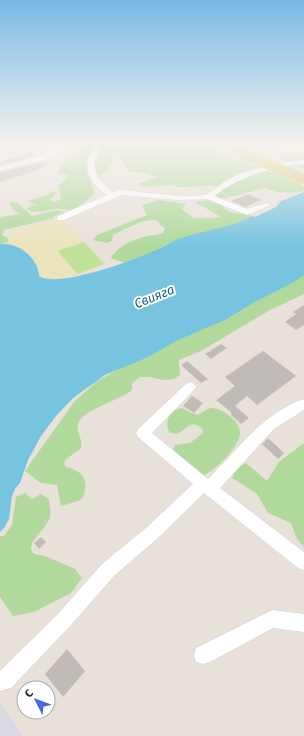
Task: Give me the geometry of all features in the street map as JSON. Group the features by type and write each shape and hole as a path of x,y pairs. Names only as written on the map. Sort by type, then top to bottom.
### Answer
{"street":[{"path":"94,179 98,185 112,195"},
{"path":"208,198 215,191 239,179"},
{"path":"61,218 121,192 178,198 208,198 247,212 267,205"},
{"path":"190,387 143,433 206,486 304,562"},
{"path":"0,681 4,681 64,620 108,570 206,486 269,425 304,404"},
{"path":"203,655 272,619 304,623"}],"shaded area":[{"path":"0,702 23,736 0,736"}],"green space":[{"path":"65,179 90,179 94,193 86,202 75,208 68,210 57,209 34,212 27,209 32,205 38,206 28,201 45,196 54,191 57,193 49,200 53,202 60,200 61,196 58,186"},
{"path":"152,179 289,179 304,187 304,191 294,193 277,192 265,188 218,199 216,193 224,188 212,186 177,187 175,185 144,187 137,184"},
{"path":"159,200 186,204 182,209 193,218 221,217 195,202 210,200 222,205 229,212 239,214 246,213 257,219 129,264 111,257 116,251 134,240 163,233 165,228 160,225 159,222 149,220 136,224 113,235 112,241 107,243 93,240 97,235 147,215 142,205"},
{"path":"9,202 18,203 32,216 57,210 65,212 53,217 54,218 4,230 2,235 10,239 9,242 0,244 0,217 20,214 13,210"},
{"path":"84,242 104,264 77,274 58,251"},
{"path":"304,270 304,294 270,310 201,351 179,360 180,375 174,379 163,380 150,377 140,377 132,383 132,390 127,394 86,414 81,419 78,424 78,430 81,448 65,460 64,464 66,467 77,471 84,479 85,489 81,500 61,506 57,485 41,483 25,471 74,402 96,382"},
{"path":"182,408 198,415 212,408 221,410 234,420 239,429 239,439 231,452 213,469 202,476 175,463 173,450 175,445 190,443 203,433 202,428 194,424 188,426 177,434 170,433 167,425 169,417 174,411"},
{"path":"304,443 304,547 297,539 291,523 268,513 257,494 232,478 236,468 246,463 267,481 279,462"},
{"path":"25,493 32,499 41,494 49,499 49,520 34,541 31,550 34,554 45,556 75,569 82,578 71,593 34,612 13,616 0,597 0,536 4,536 12,525 16,497"}],"sand":[{"path":"61,219 90,248 95,250 104,265 72,277 63,279 46,279 39,276 38,268 24,250 8,243 9,231"}],"water":[{"name":"Свияга","path":"304,192 304,275 225,320 178,340 148,357 105,375 73,398 56,416 41,436 28,460 20,483 12,496 9,519 0,532 0,244 13,245 26,252 35,263 39,276 49,279 64,279 100,271 150,253 178,239 231,225 253,216 255,217 276,207 281,201"}],"building":[{"path":"0,179 9,179 0,182"},
{"path":"249,194 261,200 245,207 231,201"},
{"path":"304,305 304,325 296,330 285,322 296,314 293,312"},
{"path":"221,344 227,348 211,359 205,354"},
{"path":"263,351 296,376 257,405 247,396 235,406 249,418 241,424 230,414 232,413 216,400 235,386 225,377"},
{"path":"187,361 208,379 201,383 181,365"},
{"path":"192,396 203,403 194,413 183,406"},
{"path":"268,438 284,453 278,459 262,444"},
{"path":"41,537 46,542 39,549 34,543"},
{"path":"67,649 85,671 63,697 56,688 56,680 50,680 45,674"}]}
